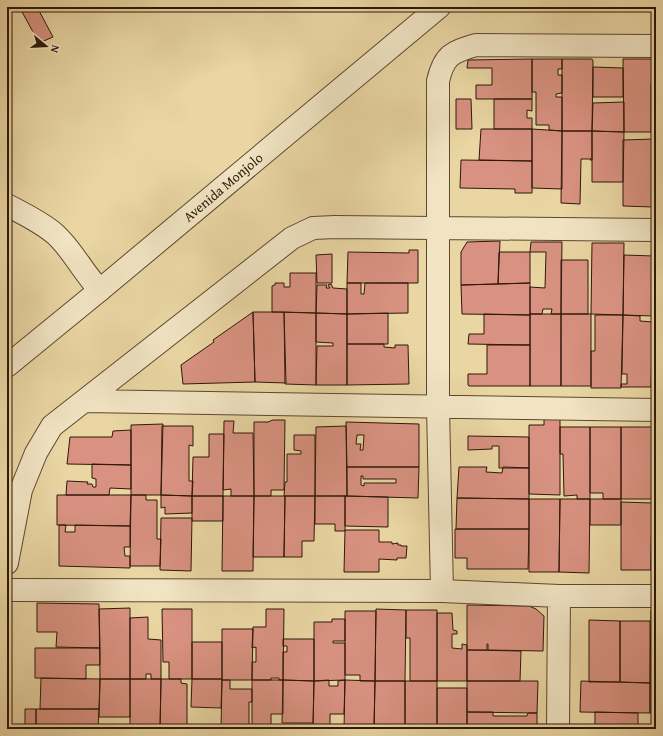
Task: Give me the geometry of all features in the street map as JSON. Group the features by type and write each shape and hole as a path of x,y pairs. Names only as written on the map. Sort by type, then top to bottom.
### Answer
{"street":[{"name":"Avenida Monjolo","path":"7,366 439,7"},
{"path":"442,591 438,407 438,81 442,66 448,57 456,51 476,45 656,46"},
{"path":"7,205 32,218 56,234 74,256 91,281 100,290"},
{"path":"7,564 21,490 36,453 52,426 292,238 313,228 335,226 656,230"},
{"path":"84,401 656,410"},
{"path":"7,590 442,591 559,596 656,596"},
{"path":"558,729 559,596"}],"building":[{"path":"37,7 53,37 39,43 20,8"},
{"path":"625,7 644,7 644,10 625,10"},
{"path":"532,59 532,99 476,99 476,85 492,85 492,68 467,68 468,60"},
{"path":"532,59 562,59 562,69 558,69 558,75 562,75 562,93 556,94 556,97 562,97 562,131 549,130 549,125 536,125 536,92 532,92"},
{"path":"562,59 592,59 593,61 592,131 562,131"},
{"path":"623,59 654,59 654,84 651,84 651,132 624,132"},
{"path":"593,67 623,68 623,97 593,97"},
{"path":"654,93 656,93 656,131 654,131"},
{"path":"456,99 471,99 472,129 456,129"},
{"path":"494,99 532,99 532,111 527,110 527,118 532,118 532,129 494,129"},
{"path":"624,102 624,132 592,131 593,103"},
{"path":"481,129 532,129 532,161 479,160"},
{"path":"532,129 562,131 562,189 532,188"},
{"path":"562,131 592,131 592,160 581,159 580,204 561,203"},
{"path":"592,131 624,132 623,182 592,182"},
{"path":"655,139 654,207 623,206 623,140"},
{"path":"461,160 532,161 532,193 515,193 515,189 460,188"},
{"path":"655,171 656,195 654,195"},
{"path":"500,241 498,284 461,285 461,252 467,242"},
{"path":"531,242 562,242 561,314 551,314 552,309 543,309 542,314 530,314 530,287 545,288 546,252 530,252"},
{"path":"654,242 656,242 656,316 653,316"},
{"path":"592,243 624,243 623,315 591,314"},
{"path":"409,250 418,250 418,283 347,283 348,252 409,253"},
{"path":"499,252 530,252 530,283 498,284"},
{"path":"332,254 332,283 317,283 316,255"},
{"path":"624,255 654,256 653,316 623,315"},
{"path":"561,260 588,260 588,314 561,314"},
{"path":"290,273 316,273 316,313 272,312 272,286 275,285 275,283 284,283 284,287 290,287"},
{"path":"347,283 361,283 361,294 364,294 365,283 408,283 408,313 347,314"},
{"path":"530,283 530,315 462,314 461,285"},
{"path":"331,284 333,288 347,289 347,314 316,313 317,285 327,285 326,288 330,288 328,285"},
{"path":"253,312 284,312 286,383 255,382"},
{"path":"253,312 255,382 183,384 181,365"},
{"path":"284,312 316,313 316,385 285,384"},
{"path":"316,313 347,314 347,385 316,385 317,346 333,346 333,343 316,342"},
{"path":"388,313 388,344 347,344 347,314"},
{"path":"484,314 530,315 530,345 468,344 469,334 484,334"},
{"path":"530,314 561,314 561,386 530,386"},
{"path":"561,314 591,314 591,386 561,386"},
{"path":"595,315 623,315 621,388 591,388 591,351 595,351"},
{"path":"623,315 640,316 640,321 653,322 651,387 621,387 621,384 627,384 627,374 622,374"},
{"path":"347,344 384,344 384,347 395,348 395,345 408,345 409,384 347,385"},
{"path":"487,345 530,345 530,386 469,386 468,374 487,374"},
{"path":"544,417 560,417 560,495 529,494 529,425 544,425"},
{"path":"273,420 285,420 284,490 271,490 271,496 254,496 254,422 268,422"},
{"path":"224,421 234,421 233,433 253,433 254,496 231,496 231,489 223,490"},
{"path":"346,422 419,424 419,467 347,467","holes":["357,435 364,435 363,450 360,450 361,444 356,444"]},
{"path":"163,424 161,495 131,495 131,425"},
{"path":"162,426 193,426 193,446 189,445 189,481 193,481 192,496 161,495"},
{"path":"346,426 347,496 315,496 316,427"},
{"path":"560,427 590,427 590,499 577,499 577,495 564,496 563,454 560,454"},
{"path":"590,427 621,427 621,499 603,499 603,493 590,493"},
{"path":"621,427 653,427 652,499 621,499"},
{"path":"131,430 131,465 67,464 70,437 112,437 113,431"},
{"path":"209,434 224,434 223,496 192,496 193,457 209,457"},
{"path":"294,435 315,435 315,496 284,496 285,482 287,482 287,454 301,454 301,451 294,450"},
{"path":"468,436 529,437 529,468 499,468 499,446 492,446 492,449 468,450"},
{"path":"652,450 656,450 656,499 652,499"},
{"path":"92,464 131,465 131,489 110,488 109,495 66,495 67,481 88,482 87,484 92,484 93,487 96,487 96,479 92,478"},
{"path":"347,467 419,467 418,498 347,496","holes":["361,476 363,476 363,479 396,479 396,483 364,483 364,486 361,485"]},
{"path":"459,467 487,467 486,472 502,473 503,467 529,468 529,499 457,498"},
{"path":"57,495 131,495 130,526 57,525"},
{"path":"131,495 146,495 146,500 157,500 157,539 161,539 160,566 130,566"},
{"path":"161,495 192,496 192,513 165,514 165,507 161,508"},
{"path":"192,496 223,496 223,521 192,521"},
{"path":"223,496 254,496 253,571 222,571"},
{"path":"254,496 285,496 284,557 253,557"},
{"path":"285,496 315,496 314,541 302,541 302,557 284,557"},
{"path":"315,496 345,496 345,531 335,531 335,524 315,524"},
{"path":"345,496 388,497 388,527 345,526"},
{"path":"457,498 529,499 529,529 456,529"},
{"path":"529,499 560,499 559,572 529,572"},
{"path":"560,499 590,499 589,573 559,572"},
{"path":"590,499 621,499 621,525 590,525"},
{"path":"652,499 656,499 656,570 651,570"},
{"path":"621,502 652,503 651,570 621,570"},
{"path":"161,518 192,518 191,571 160,570"},
{"path":"59,525 66,525 65,532 75,532 75,525 130,526 130,547 124,547 125,556 130,556 130,568 59,566"},
{"path":"455,529 529,529 528,569 467,569 467,558 455,558"},
{"path":"345,530 379,530 379,542 392,542 392,544 398,543 398,545 401,546 407,546 406,558 397,558 397,560 379,559 379,572 344,572"},
{"path":"37,603 99,604 100,648 56,647 57,632 37,632"},
{"path":"467,605 529,606 536,609 544,616 543,651 488,650 488,644 487,650 467,650"},
{"path":"130,608 130,679 100,679 99,609"},
{"path":"162,609 192,609 192,679 169,679 169,662 163,662"},
{"path":"266,609 284,609 283,680 279,680 279,678 271,678 271,680 252,680 252,662 256,662 256,647 252,648 253,627 266,627"},
{"path":"376,609 406,610 405,681 375,681"},
{"path":"406,610 437,610 437,681 410,681 410,638 406,638"},
{"path":"651,610 656,610 656,683 650,683"},
{"path":"345,611 376,611 375,681 360,681 360,675 345,675"},
{"path":"437,613 452,613 453,630 457,631 457,634 452,634 452,648 462,649 462,644 467,645 467,681 437,681"},
{"path":"148,617 148,639 161,640 161,679 151,679 151,674 146,674 146,679 130,679 130,618"},
{"path":"332,619 345,619 345,641 333,641 333,643 345,643 345,680 314,681 314,622 332,622"},
{"path":"589,620 620,621 620,682 589,682"},
{"path":"620,621 650,621 650,683 620,682"},
{"path":"222,629 253,629 252,680 222,680"},
{"path":"283,639 314,639 314,681 283,680 283,652 287,652 287,646 283,646"},
{"path":"192,642 222,642 222,679 192,679"},
{"path":"35,648 100,648 100,665 86,665 86,679 35,678"},
{"path":"467,650 521,651 520,681 467,681"},
{"path":"41,678 100,679 99,709 40,709"},
{"path":"100,679 130,679 130,717 99,717"},
{"path":"130,679 161,679 160,729 130,729"},
{"path":"161,679 181,679 181,683 187,684 187,729 160,729"},
{"path":"192,679 222,679 221,708 191,707"},
{"path":"222,680 230,680 230,689 252,689 252,702 249,702 249,729 221,729"},
{"path":"252,680 283,680 283,714 271,714 271,729 252,729"},
{"path":"283,680 314,681 313,723 282,723"},
{"path":"329,680 329,686 338,686 338,681 345,680 344,714 330,714 330,729 313,729 314,681"},
{"path":"345,680 375,681 374,729 344,729"},
{"path":"375,681 405,681 405,729 374,729"},
{"path":"405,681 437,681 437,728 405,728"},
{"path":"467,681 538,681 537,713 467,712"},
{"path":"581,681 650,683 650,713 580,712"},
{"path":"650,683 656,683 656,713 650,713"},
{"path":"437,688 467,688 467,729 437,729"},
{"path":"25,709 36,709 36,729 25,729"},
{"path":"36,709 99,709 98,729 36,729"},
{"path":"467,712 493,712 493,716 527,716 528,713 537,713 537,729 467,729"},
{"path":"595,712 638,713 638,729 595,729"},
{"path":"655,713 656,729 652,729 652,720 655,720"}]}
